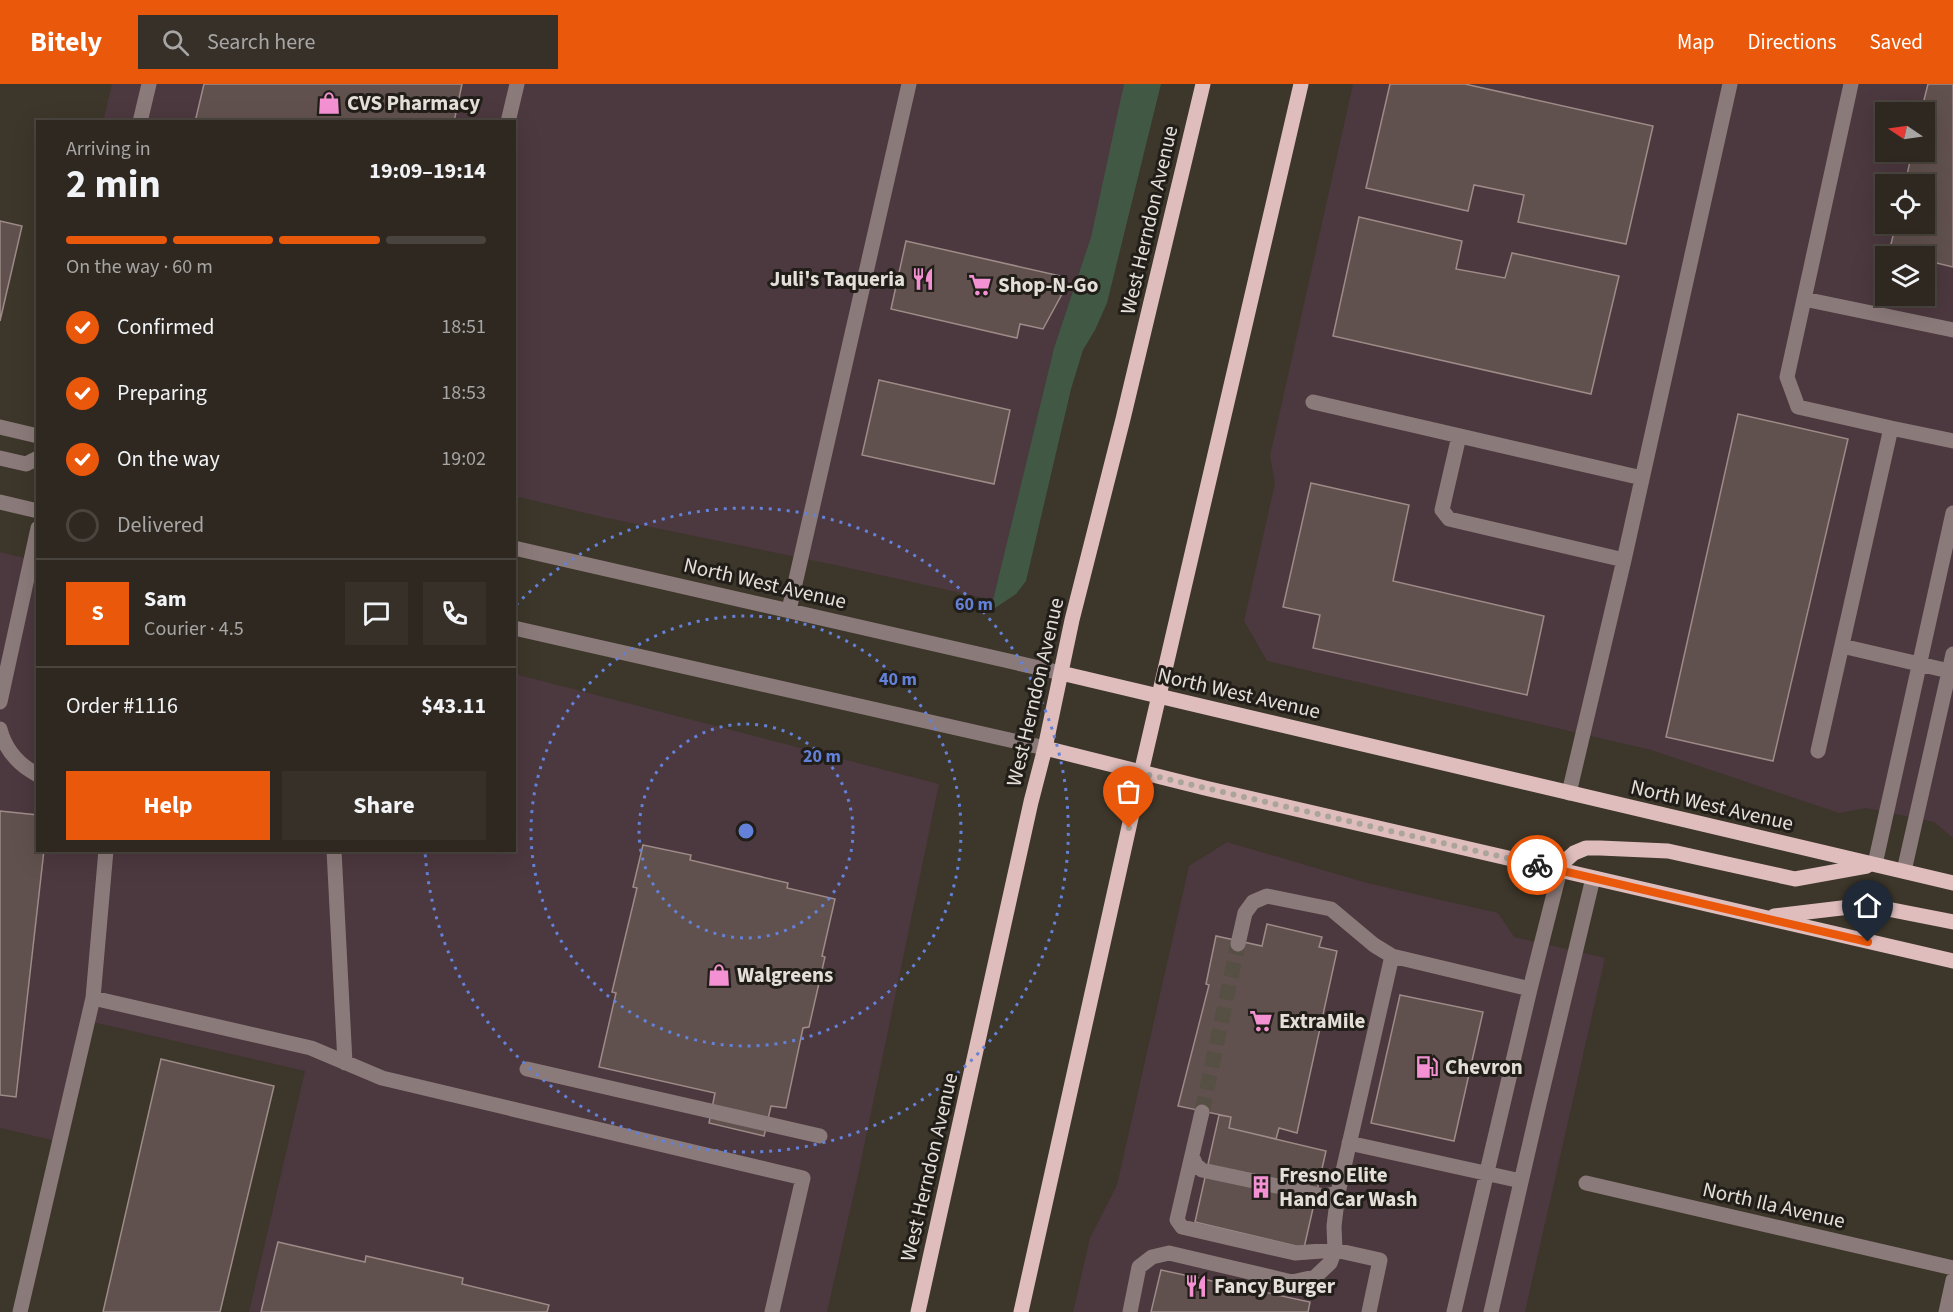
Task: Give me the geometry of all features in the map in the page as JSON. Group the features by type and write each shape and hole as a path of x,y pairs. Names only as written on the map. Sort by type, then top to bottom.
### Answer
{"main road":[{"name":"West Herndon Avenue","path":"918,1312 1072,620 1123,419 1203,84"},
{"path":"1021,1312 1141,773 1301,84"},
{"name":"North West Avenue","path":"1061,673 1953,883"},
{"path":"1045,747 1141,773 1953,962"},
{"path":"1560,870 1565,861 1574,853 1586,848 1668,851 1795,879 1875,864"},
{"path":"1762,917 1867,905 1953,922"}],"street":[{"path":"140,120 148,84"},
{"path":"508,120 517,84"},
{"path":"789,610 909,84"},
{"path":"1569,793 1624,560 1730,84"},
{"path":"1851,84 1787,377 1798,407 1953,441"},
{"path":"1804,299 1953,330"},
{"path":"1313,402 1642,478"},
{"path":"0,427 36,436"},
{"path":"1818,751 1891,428"},
{"path":"1459,436 1442,510 1449,519 1624,560"},
{"path":"0,458 26,464 36,459"},
{"path":"0,502 36,511"},
{"path":"1875,864 1953,513"},
{"path":"0,702 36,537"},
{"name":"North West Avenue","path":"516,548 1061,673"},
{"path":"516,628 1045,747"},
{"path":"1842,646 1951,671"},
{"path":"1904,871 1953,654"},
{"path":"0,729 3,741 15,757 36,773"},
{"path":"20,1312 93,998 106,852"},
{"path":"334,852 345,1063"},
{"path":"1454,1312 1560,870"},
{"path":"1491,1312 1593,878"},
{"path":"1238,944 1245,913 1253,902 1267,896 1331,909 1374,945 1392,956 1530,989"},
{"path":"1130,1312 1139,1267 1152,1257 1169,1253 1292,1282 1315,1277 1330,1263 1335,1250 1334,1226 1338,1193 1392,956"},
{"path":"93,998 312,1048 381,1078 802,1178 772,1312"},
{"path":"527,1069 820,1136"},
{"path":"1202,1113 1177,1220 1182,1227 1295,1254 1335,1250 1380,1260 1369,1312"},
{"path":"1349,1143 1521,1181"},
{"path":"1192,1156 1196,1165 1202,1170 1324,1196 1338,1193"},
{"name":"North Ila Avenue","path":"1586,1184 1953,1268"},
{"path":"1946,1312 1953,1280"}],"shaded area":[{"path":"112,84 1125,84 1091,237 1054,348 993,600 602,517 516,496 516,120 103,120"},
{"path":"1353,84 1953,84 1953,838 1934,822 1866,808 1839,813 1651,750 1267,661 1244,621 1275,483 1270,456"},
{"path":"0,552 36,561 36,852 516,852 516,674 939,784 859,1171 827,1312 249,1312 305,1071 93,1022 65,1143 0,1128"},
{"path":"1227,842 1367,883 1498,913 1514,937 1605,958 1525,1312 1073,1312 1090,1238 1117,1185 1189,866"}],"green space":[{"path":"1124,84 1161,84 1107,303 1083,350 1071,389 1026,581 1016,594 992,610 1054,348 1091,237"}],"building":[{"name":"CVS Pharmacy","path":"204,84 462,84 454,120 195,120"},
{"path":"1390,84 1465,84 1653,126 1626,244 1518,222 1524,195 1474,185 1468,211 1366,188"},
{"path":"1928,84 1953,84 1953,267 1935,263 1935,246 1890,246 1894,234 1935,234 1935,174 1907,174 1910,162 1935,162 1935,102 1924,102"},
{"path":"1359,217 1462,241 1456,269 1505,278 1512,253 1619,276 1591,394 1333,336"},
{"path":"0,221 22,226 0,321"},
{"name":"Shop-N-Go","path":"906,241 1065,277 1062,294 1043,329 1020,324 1017,338 891,309"},
{"path":"879,380 1010,410 994,484 862,455"},
{"path":"1738,414 1848,439 1773,761 1666,737"},
{"path":"1311,483 1409,505 1393,581 1544,616 1527,695 1313,648 1320,615 1283,607"},
{"path":"0,811 36,815 36,852 44,852 16,1097 0,1095"},
{"name":"Walgreens","path":"643,845 691,855 690,860 788,883 787,888 835,899 809,1027 803,1028 786,1108 771,1106 764,1136 709,1123 715,1093 599,1067 616,993 612,992 637,888 633,887"},
{"name":"ExtraMile","path":"1267,924 1322,937 1319,947 1337,951 1297,1133 1279,1128 1276,1139 1229,1128 1231,1117 1178,1106 1209,985 1206,984 1216,936 1262,946"},
{"name":"Chevron","path":"1400,995 1483,1012 1454,1141 1371,1123"},
{"path":"161,1059 274,1086 220,1312 103,1312"},
{"name":"Fresno Elite Hand Car Wash","path":"1219,1115 1231,1117 1229,1128 1326,1151 1304,1248 1195,1222"},
{"path":"278,1242 365,1262 366,1256 463,1278 462,1284 549,1305 547,1312 261,1312"},
{"name":"Fancy Burger","path":"1161,1270 1310,1302 1308,1312 1151,1312"}],"tunnel":[{"path":"1202,1112 1238,944"}],"way so far":[{"path":"1129,828 1141,773 1537,865"}],"place":[{"name":"CVS Pharmacy","path":"329,103"},
{"name":"Juli's Taqueria","path":"923,279"},
{"name":"Shop-N-Go","path":"980,285"},
{"name":"Walgreens","path":"719,975"},
{"name":"ExtraMile","path":"1261,1021"},
{"name":"Chevron","path":"1427,1067"},
{"name":"Fresno Elite Hand Car Wash","path":"1261,1187"},
{"name":"Fancy Burger","path":"1196,1286"}],"route":[{"path":"1537,865 1868,942"}]}
